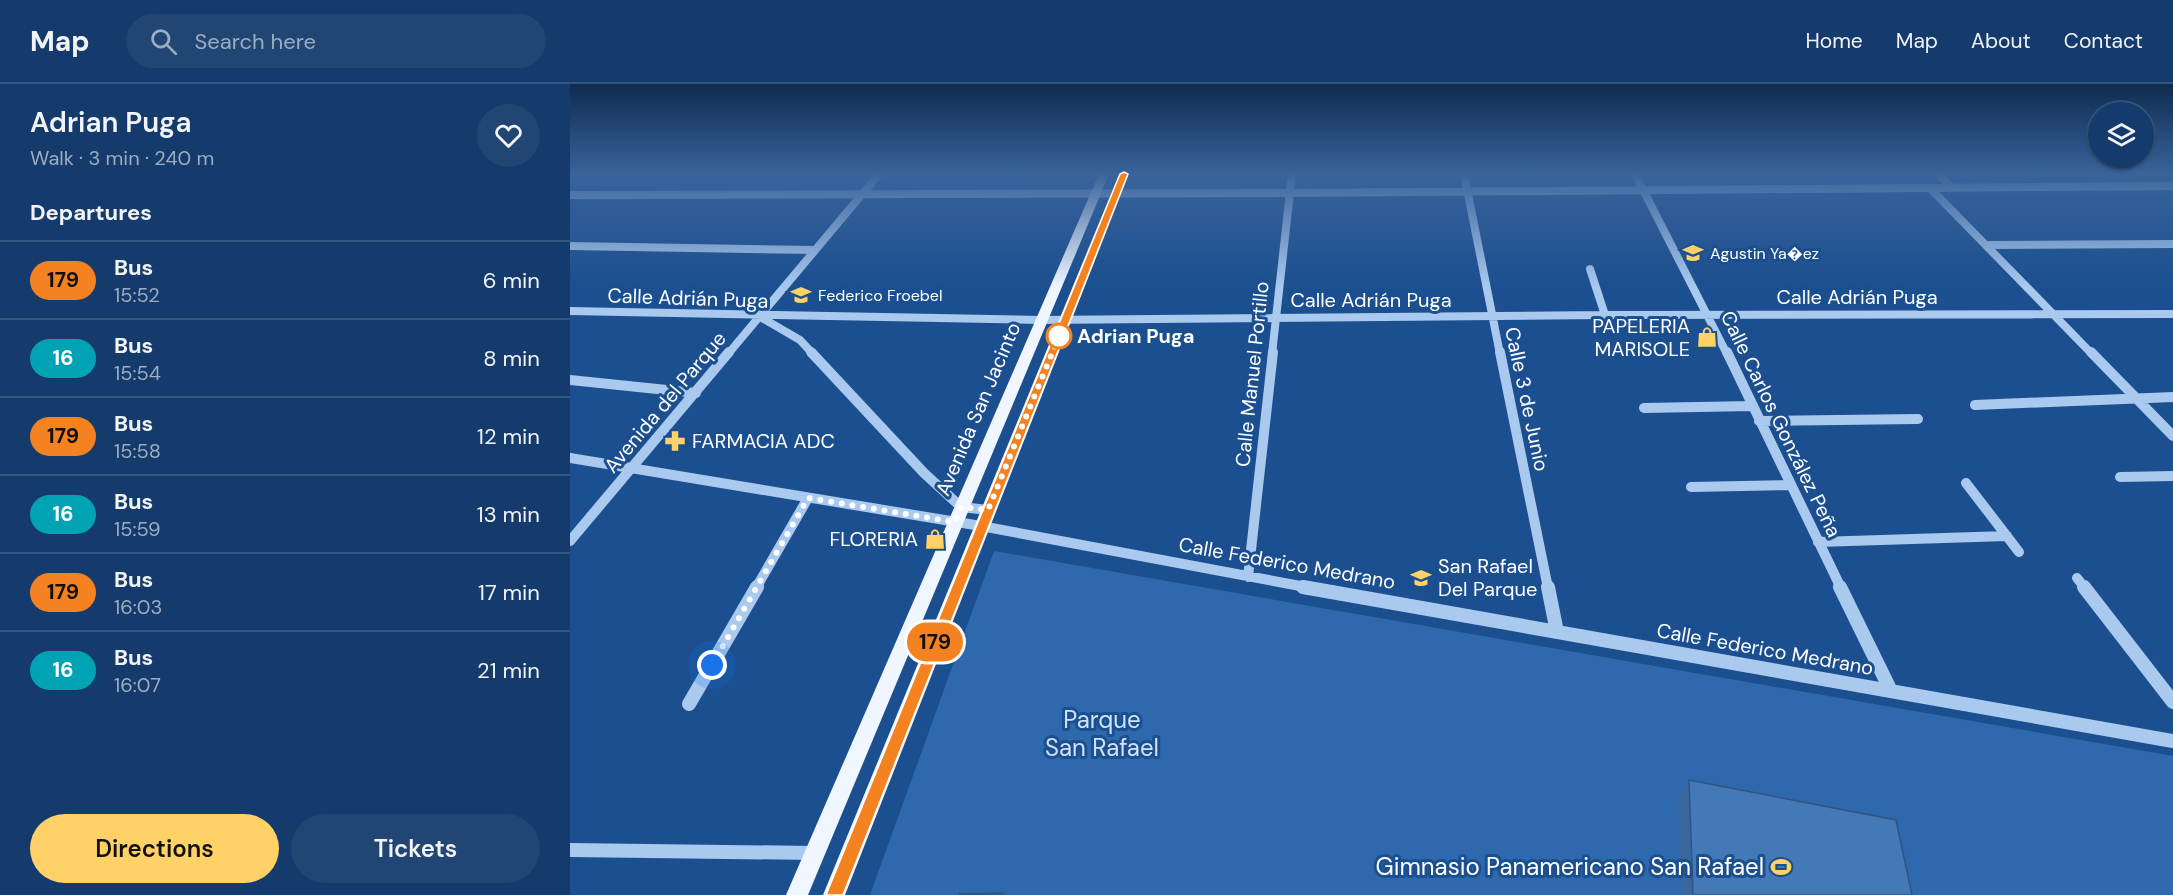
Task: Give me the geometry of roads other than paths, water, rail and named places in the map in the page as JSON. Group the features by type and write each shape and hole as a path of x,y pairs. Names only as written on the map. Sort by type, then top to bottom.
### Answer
{"main road":[{"name":"Avenida San Jacinto","path":"798,895 1087,212"},
{"path":"834,895 1108,212"}],"street":[{"name":"Avenida del Parque","path":"570,541 846,212"},
{"name":"Calle Manuel Portillo","path":"1248,577 1287,212"},
{"name":"Calle 3 de Junio","path":"1471,212 1557,632"},
{"name":"Calle Carlos González Peña","path":"1654,212 1708,314 1891,691"},
{"path":"1953,212 2173,436"},
{"path":"1986,245 2173,244"},
{"path":"570,246 815,250"},
{"path":"1590,270 1605,315"},
{"name":"Calle Adrián Puga","path":"570,311 1040,320 1708,314 2173,314"},
{"path":"760,316 800,340 924,473 958,514 988,510"},
{"path":"570,380 696,393"},
{"path":"1975,405 2135,397 2173,398"},
{"path":"1644,408 1752,406"},
{"path":"1759,421 1918,419"},
{"name":"Calle Federico Medrano","path":"570,458 808,498 958,514 981,526 1248,577 2173,741"},
{"path":"2121,477 2173,476"},
{"path":"1966,483 2019,552"},
{"path":"1691,487 1790,485"},
{"path":"689,704 808,498"},
{"path":"1818,542 2007,536"},
{"path":"2077,578 2173,702"},
{"path":"570,850 815,853"}],"place":[{"name":"Agustin Ya�ez","path":"1693,253"},
{"name":"Federico Froebel","path":"801,295"},
{"name":"Adrian Puga","path":"1059,336"},
{"name":"PAPELERIA MARISOLE","path":"1707,337"},
{"name":"FARMACIA ADC","path":"675,441"},
{"name":"FLORERIA","path":"935,539"},
{"name":"San Rafael Del Parque","path":"1421,578"},
{"name":"Gimnasio Panamericano San Rafael","path":"1781,867"}],"park label":[{"name":"Parque San Rafael","path":"1102,734"}]}
